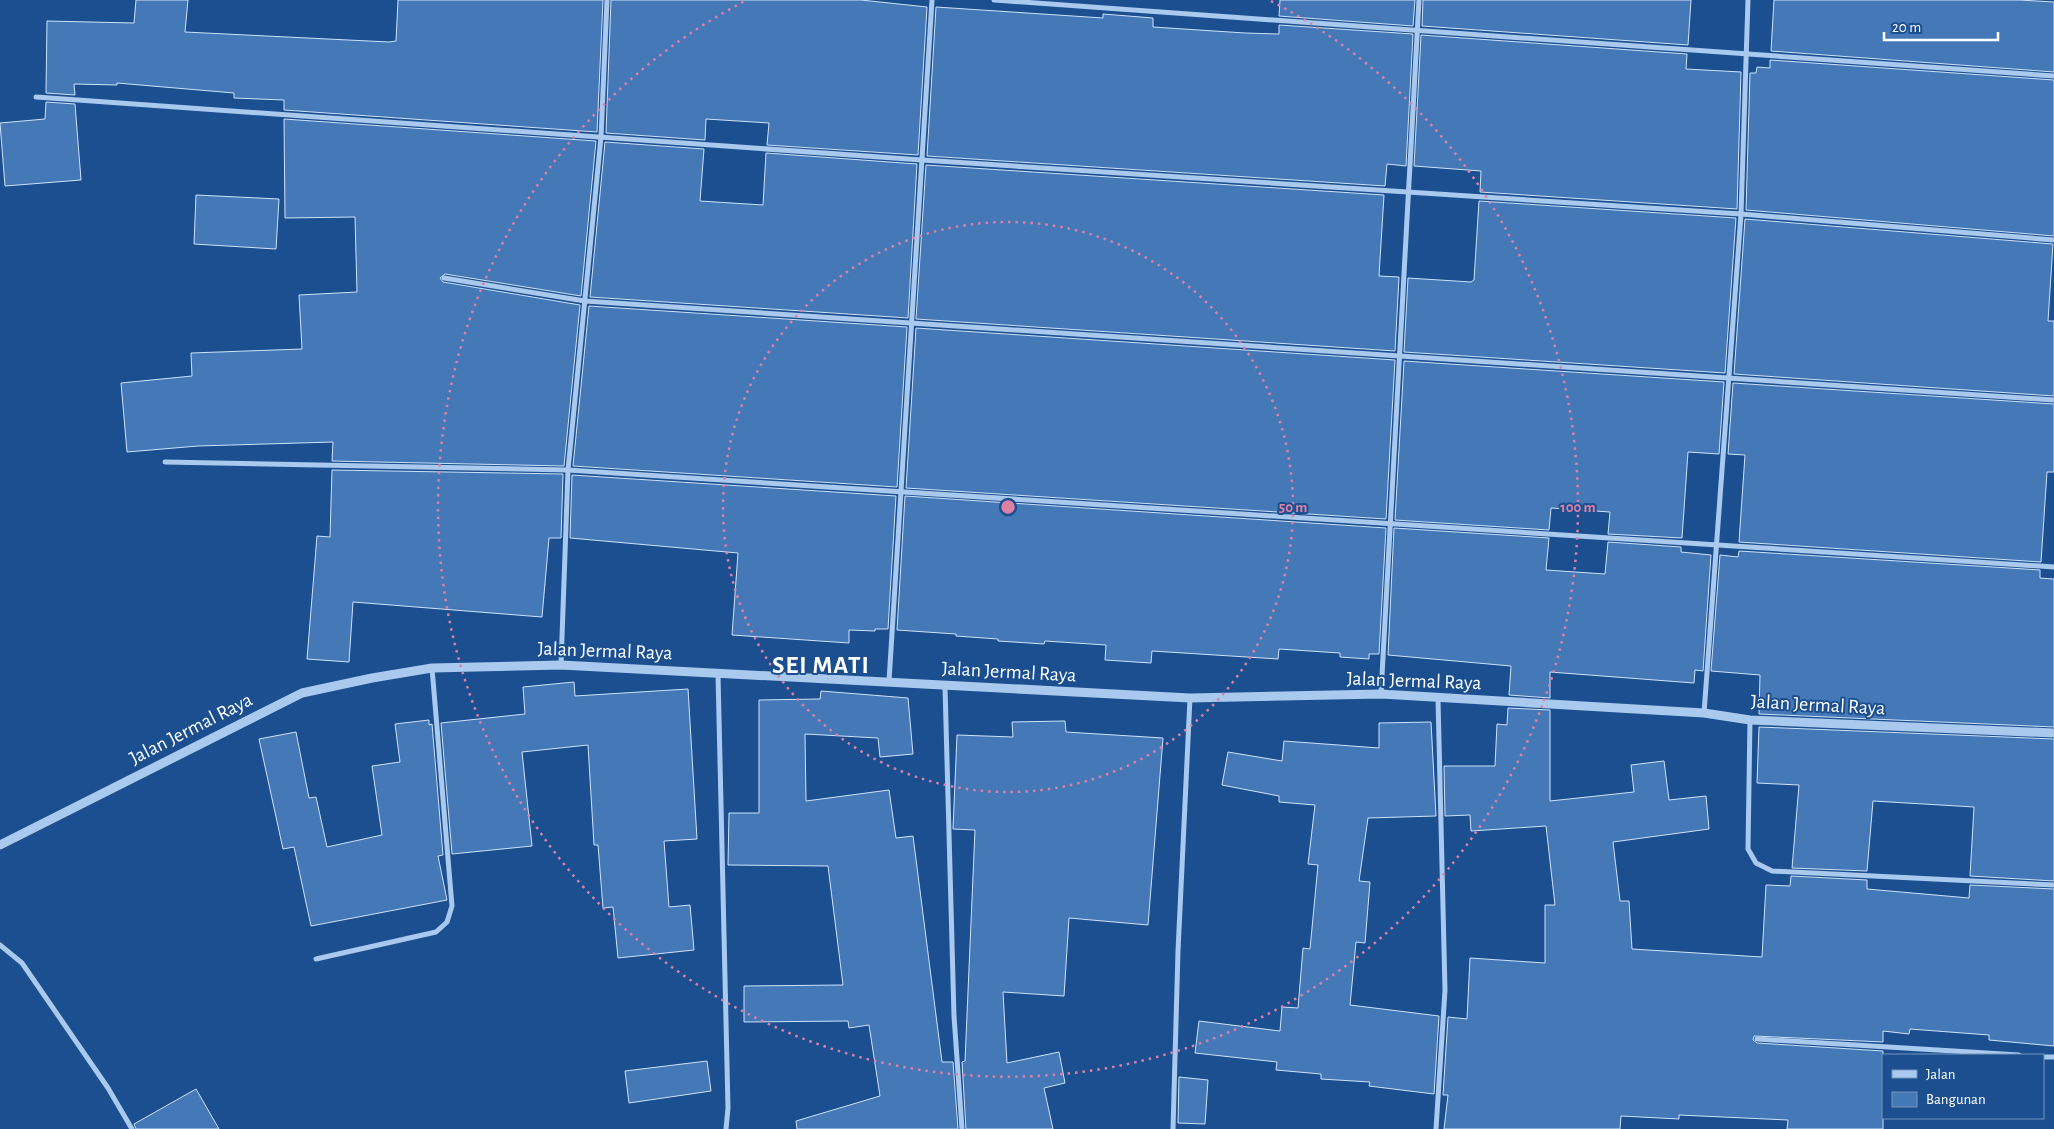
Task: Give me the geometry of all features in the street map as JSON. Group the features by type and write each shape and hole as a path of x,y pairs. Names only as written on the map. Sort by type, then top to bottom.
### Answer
{"street":[{"path":"561,665 568,470 601,137 607,0"},
{"path":"889,681 932,0"},
{"path":"994,0 2054,76"},
{"path":"1381,694 1419,0"},
{"path":"1704,714 1741,214 1748,0"},
{"path":"36,97 922,160 1741,214 2054,240"},
{"path":"444,278 585,301 2054,400"},
{"path":"165,462 568,470 2054,567"},
{"name":"Jalan Jermal Raya","path":"0,845 302,693 372,678 432,668 561,665 889,681 945,687 1190,698 1381,694 1704,714 1750,720 2054,733"},
{"path":"316,959 436,932 447,922 452,906 432,668"},
{"path":"718,674 728,1108 726,1129"},
{"path":"945,687 954,1016 962,1129"},
{"path":"1173,1129 1178,951 1190,698"},
{"path":"1436,1129 1444,990 1438,698"},
{"path":"1750,720 1748,849 1756,863 1772,871 2054,885"},
{"path":"0,945 22,963 108,1088 132,1129"},
{"path":"1757,1039 2003,1054"}],"building":[{"path":"136,0 188,0 185,32 389,42 396,41 398,0 603,0 597,132 284,110 284,100 234,98 234,93 117,83 117,85 74,84 75,95 46,93 47,21 134,23"},
{"path":"611,0 861,0 927,7 918,155 767,145 769,123 706,119 705,140 606,133"},
{"path":"1280,0 1415,0 1413,26 1279,16"},
{"path":"1423,0 1691,0 1688,45 1422,26"},
{"path":"1774,0 2019,0 2054,2 2054,72 1771,51"},
{"path":"936,7 1103,18 1103,14 1153,18 1153,27 1245,33 1279,34 1279,25 1413,34 1406,166 1387,164 1385,186 927,156"},
{"path":"1421,35 1687,54 1686,69 1741,72 1737,209 1480,192 1481,171 1414,166"},
{"path":"1770,60 2054,80 2054,236 1746,210 1750,73 1756,73 1757,67 1770,68"},
{"path":"46,102 75,104 81,180 5,186 0,123 45,119"},
{"path":"284,119 596,141 581,296 445,274 440,278 443,282 580,305 564,466 332,461 333,442 198,446 127,452 121,383 192,376 191,353 302,349 299,295 357,292 355,217 285,218"},
{"path":"605,142 704,149 700,201 763,205 766,153 917,164 908,318 590,297"},
{"path":"926,165 1384,195 1379,276 1399,277 1395,351 916,319"},
{"path":"196,195 279,199 276,249 194,244"},
{"path":"1479,201 1736,218 1725,373 1404,352 1408,278 1471,282 1474,280"},
{"path":"1745,219 2053,244 2048,321 2054,321 2054,396 1734,374"},
{"path":"589,306 907,327 897,487 573,466"},
{"path":"916,328 1395,360 1386,519 906,488"},
{"path":"1404,361 1724,382 1719,454 1688,452 1682,538 1608,534 1610,512 1551,508 1549,530 1395,520"},
{"path":"1733,383 2054,404 2054,472 2047,472 2041,562 1739,542 1745,455 1728,454"},
{"path":"332,470 563,474 561,538 549,538 542,617 353,602 349,662 307,659 317,536 330,537"},
{"path":"572,475 896,496 888,629 875,629 875,631 849,630 849,643 732,635 738,553 570,538"},
{"path":"905,496 1386,528 1379,654 1369,654 1369,659 1340,657 1340,653 1279,649 1278,659 1152,651 1151,663 1105,660 1106,645 1045,641 1044,644 998,641 998,639 956,636 956,634 897,630"},
{"path":"1394,528 1549,538 1546,570 1605,574 1608,542 1681,547 1681,552 1711,555 1703,671 1695,670 1694,683 1550,672 1550,698 1509,695 1511,666 1388,655"},
{"path":"1739,551 2040,570 2040,578 2054,579 2054,727 1759,714 1760,675 1711,671 1720,555 1738,557"},
{"path":"574,682 575,696 688,689 697,839 664,841 669,907 690,905 694,950 618,958 613,907 603,908 598,845 594,845 588,745 522,752 532,846 452,854 441,723 525,714 523,687"},
{"path":"821,691 908,698 913,754 880,757 878,738 805,734 806,801 889,790 896,838 913,836 942,1062 953,1062 958,1129 797,1129 796,1121 880,1096 869,1025 849,1028 848,1021 744,1022 744,986 843,985 828,866 728,865 729,813 759,813 759,700 820,699"},
{"path":"1508,708 1550,710 1550,801 1634,792 1631,765 1664,761 1669,800 1706,796 1709,829 1613,842 1620,901 1629,901 1632,949 1762,957 1766,885 1790,886 1791,876 1867,880 1867,889 1969,898 1970,885 2054,889 2054,1046 1989,1040 1989,1035 1910,1029 1909,1034 1883,1031 1883,1042 1754,1036 1753,1040 1757,1043 1883,1051 1883,1129 1787,1129 1788,1120 1679,1115 1679,1119 1621,1116 1620,1129 1444,1129 1448,1095 1443,1095 1448,1017 1467,1019 1470,958 1545,963 1545,905 1555,905 1546,826 1471,831 1470,815 1445,816 1444,766 1495,766 1497,724 1507,725"},
{"path":"429,720 429,725 432,724 443,855 438,856 447,900 311,926 294,847 283,849 259,739 296,732 309,798 316,797 327,847 382,835 372,766 400,762 395,724"},
{"path":"1065,721 1066,732 1163,738 1148,925 1069,918 1064,996 1003,992 1007,1063 1059,1052 1065,1083 1044,1088 1053,1129 966,1129 962,1062 965,1061 975,830 953,829 957,735 1013,737 1012,722"},
{"path":"1431,722 1436,816 1368,818 1359,881 1370,882 1365,943 1356,942 1350,1005 1439,1016 1434,1094 1369,1086 1370,1082 1321,1079 1321,1074 1276,1070 1277,1062 1195,1053 1199,1021 1280,1031 1282,1007 1298,1008 1303,948 1310,949 1318,865 1308,864 1315,805 1279,802 1279,796 1222,785 1228,752 1282,761 1284,741 1379,748 1379,723"},
{"path":"1759,727 2054,739 2054,881 1970,876 1974,807 1873,801 1867,871 1792,868 1799,785 1757,783"},
{"path":"707,1061 711,1091 629,1103 625,1071"},
{"path":"1179,1077 1208,1080 1205,1124 1178,1123"},
{"path":"196,1089 219,1129 136,1129 134,1124"}],"district":[{"name":"SEI MATI","path":"821,665"}]}
